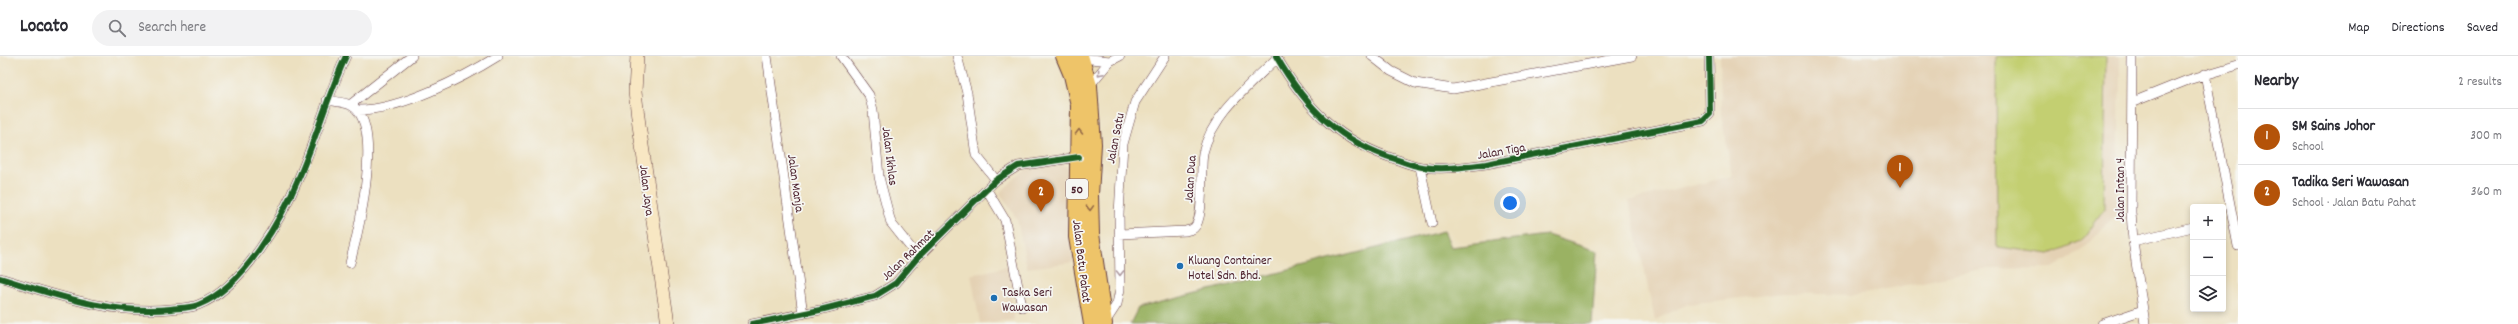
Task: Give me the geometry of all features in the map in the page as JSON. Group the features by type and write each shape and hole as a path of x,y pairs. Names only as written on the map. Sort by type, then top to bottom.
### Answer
{"highway":[{"name":"Jalan Batu Pahat","path":"1064,56 1072,75 1079,105 1077,237 1092,324"},
{"name":"Jalan Batu Pahat","path":"1080,57 1089,86 1094,144 1090,195 1091,234 1104,324"}],"street":[{"path":"0,278 70,299 132,311 183,308 197,305 211,298 229,285 243,270 287,205 301,173 327,100 346,56"},
{"path":"354,108 412,56"},
{"path":"327,100 354,108 376,109 411,98 498,56"},
{"name":"Jalan Jaya","path":"637,56 635,92 668,324"},
{"name":"Jalan Manja","path":"768,56 803,314"},
{"name":"Jalan Ikhlas","path":"841,56 869,95 879,177 891,223 918,258"},
{"path":"957,56 967,93 976,155 996,180"},
{"name":"Jalan Satu","path":"1104,324 1117,304 1120,275 1120,172 1128,121 1135,102 1165,56"},
{"path":"1372,56 1391,71 1415,82 1453,89 1632,56"},
{"name":"Jalan Tiga","path":"1276,57 1294,88 1334,128 1356,142 1381,155 1420,167 1452,168 1486,164 1703,121 1710,114 1709,56"},
{"name":"Jalan Intan 4","path":"2132,56 2133,242 2145,324"},
{"path":"1080,57 1114,58"},
{"name":"Jalan Dua","path":"1119,234 1186,231 1195,228 1200,220 1201,171 1207,140 1225,112 1276,57"},
{"path":"1089,86 1114,58"},
{"path":"2133,102 2205,74 2238,64"},
{"path":"2205,74 2238,246"},
{"path":"350,263 360,228 368,148 365,127 354,108"},
{"name":"Jalan Rahmat","path":"752,324 803,314 875,296 896,283 918,258 996,180 1018,166 1079,157"},
{"path":"1420,167 1432,223"},
{"path":"987,190 1005,220 1022,307"},
{"path":"2226,220 2233,219"},
{"path":"2133,242 2190,228"},
{"path":"2102,324 2143,310"}],"shaded area":[{"path":"1720,56 2120,56 2118,214 2082,250 2053,268 1988,269 1856,295 1784,293 1688,304 1655,320 1629,201 1732,176 1721,114"},
{"path":"1060,164 1070,168 1076,262 1027,268 1017,219 1000,193 1014,179 1032,166"},
{"name":"Taska Seri Wawasan","path":"1009,266 1014,320 980,323 971,275"}],"green space":[{"path":"1996,56 2106,56 2104,209 2081,241 2050,254 1997,247"},
{"path":"1444,231 1451,247 1547,235 1597,251 1592,324 1130,324 1138,308"}],"cycle path":[{"path":"0,278 63,297 127,309 149,310 188,307 198,305 215,296 231,283 246,267 260,249 283,211 306,160 346,56"},
{"path":"1276,56 1299,92 1326,121 1341,133 1377,152 1413,165 1438,168 1486,164 1703,121 1710,114 1709,56"},
{"path":"752,324 820,310 875,296 896,283 918,257 996,180 1018,166 1079,157"}],"place":[{"name":"SM Sains Johor","path":"1900,188"},
{"name":"Tadika Seri Wawasan","path":"1041,212"},
{"name":"Kluang Container Hotel Sdn. Bhd.","path":"1180,266"},
{"name":"Taska Seri Wawasan","path":"994,298"}]}
